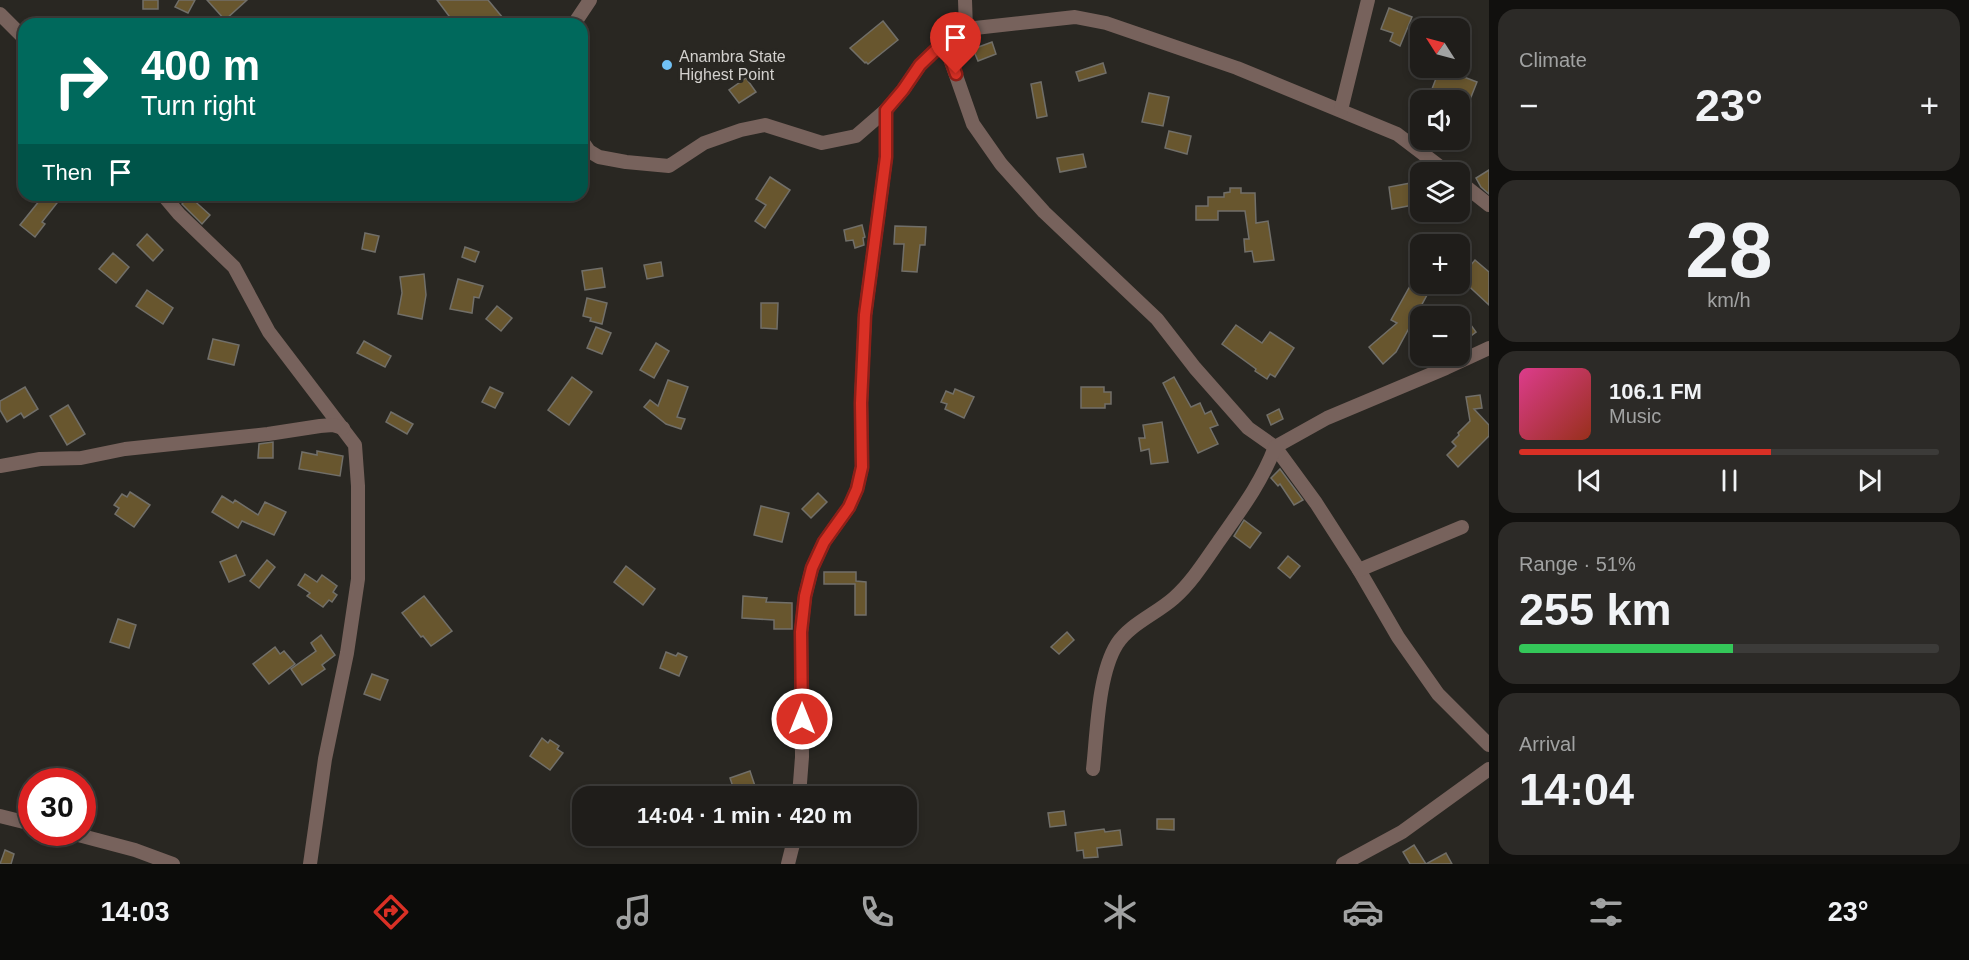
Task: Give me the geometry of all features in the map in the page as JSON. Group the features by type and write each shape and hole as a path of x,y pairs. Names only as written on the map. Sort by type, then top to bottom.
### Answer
{"street":[{"path":"578,18 590,0"},
{"path":"965,0 966,29"},
{"path":"1341,110 1368,0"},
{"path":"0,14 18,33"},
{"path":"945,44 966,29 1075,17 1106,23 1237,68 1341,110 1397,134 1434,162"},
{"path":"588,150 599,157 669,166 704,143 741,130 765,125 822,143 856,136 886,110 920,65 946,40 945,44 973,124 1001,164 1044,212 1157,319 1195,368 1248,428 1275,447 1316,502 1398,637 1438,694 1489,745"},
{"path":"800,786 802,757 801,632 805,596 812,568 824,542 849,507 857,489 862,467 861,403 864,326 886,157 886,110"},
{"path":"1470,190 1489,205"},
{"path":"168,201 234,267 269,332 355,445 358,486 358,579 310,864"},
{"path":"1093,769 1104,681 1110,658 1118,643 1134,627 1175,597 1197,572 1266,471 1275,447 1327,418 1489,348"},
{"path":"0,466 40,459 81,458 125,449 268,434 320,426 333,425 343,428"},
{"path":"1359,570 1462,527"},
{"path":"1348,863 1402,832 1489,769"},
{"path":"0,816 18,820"},
{"path":"96,840 135,850 173,864"},
{"path":"788,864 792,846"}],"building":[{"path":"143,0 158,0 158,9 143,9"},
{"path":"179,0 195,0 188,13 175,7"},
{"path":"207,0 247,0 227,18 223,18"},
{"path":"437,0 488,0 503,18 450,18"},
{"path":"1389,8 1412,17 1400,46 1390,41 1393,33 1381,29"},
{"path":"883,21 898,40 868,64 865,63 850,48"},
{"path":"992,42 996,54 978,61 973,49"},
{"path":"1103,63 1106,73 1079,81 1076,72"},
{"path":"746,78 756,92 739,103 729,90"},
{"path":"1436,78 1466,78 1477,82 1470,100 1470,90 1432,89"},
{"path":"1041,82 1047,116 1037,118 1031,84"},
{"path":"1149,93 1169,97 1163,126 1142,122"},
{"path":"1169,131 1191,136 1187,154 1165,148"},
{"path":"1083,154 1086,167 1060,172 1057,158"},
{"path":"1489,170 1489,194 1476,178"},
{"path":"770,177 790,190 765,228 755,221 766,205 756,199"},
{"path":"1410,183 1410,206 1392,209 1389,187"},
{"path":"1230,188 1241,188 1241,193 1255,193 1256,223 1268,221 1274,260 1254,262 1252,251 1245,252 1244,239 1249,239 1245,211 1218,211 1218,220 1196,220 1196,206 1208,206 1208,197 1224,197 1224,193 1230,192"},
{"path":"39,201 57,203 42,222 45,224 35,237 20,225"},
{"path":"185,201 195,201 210,215 202,224 182,204"},
{"path":"862,225 864,245 855,248 853,240 846,241 844,230"},
{"path":"895,226 926,227 925,245 920,245 917,272 902,271 904,244 894,244"},
{"path":"365,233 379,236 375,252 362,249"},
{"path":"147,234 163,250 153,261 137,245"},
{"path":"465,247 479,252 475,262 462,257"},
{"path":"113,253 129,267 116,283 99,269"},
{"path":"1475,260 1489,272 1489,305 1470,287 1470,266"},
{"path":"661,262 663,276 647,279 644,265"},
{"path":"602,268 605,287 585,290 582,271"},
{"path":"424,274 426,295 422,319 398,314 402,293 400,277"},
{"path":"458,279 483,286 479,298 474,297 472,313 450,309"},
{"path":"1410,286 1410,294 1427,295 1421,306 1410,306 1410,326 1396,352 1383,364 1369,347 1397,323 1391,320"},
{"path":"147,290 173,308 163,324 136,306"},
{"path":"587,298 607,303 602,324 590,321 591,318 583,316"},
{"path":"761,303 778,303 777,329 761,328"},
{"path":"497,306 512,318 501,331 486,319"},
{"path":"1470,324 1476,332 1470,336"},
{"path":"1236,325 1262,343 1270,332 1294,348 1275,377 1270,374 1267,379 1222,344"},
{"path":"596,327 611,333 602,354 587,348"},
{"path":"213,339 239,345 234,365 208,359"},
{"path":"364,341 391,356 385,367 357,353"},
{"path":"656,343 669,351 654,378 640,370"},
{"path":"572,377 592,392 569,425 548,410"},
{"path":"1174,377 1191,407 1200,403 1205,414 1211,411 1218,425 1210,428 1218,444 1198,453 1163,383"},
{"path":"668,380 688,387 677,417 685,419 681,429 666,424 644,407 650,400 658,406"},
{"path":"25,387 38,409 24,418 21,413 7,422 0,410 0,401"},
{"path":"490,387 503,393 495,408 482,402"},
{"path":"1081,387 1104,387 1104,392 1111,392 1111,404 1105,404 1105,408 1081,408"},
{"path":"955,389 974,397 964,418 945,409 947,404 941,402 946,391 953,394"},
{"path":"1480,395 1482,408 1474,409 1489,425 1489,436 1458,467 1447,455 1456,446 1452,442 1459,435 1458,433 1470,421 1466,397"},
{"path":"68,405 85,434 67,445 50,416"},
{"path":"1279,409 1283,419 1271,425 1267,415"},
{"path":"391,412 413,424 407,434 386,422"},
{"path":"1162,422 1168,462 1151,464 1149,449 1141,451 1139,438 1145,438 1143,425"},
{"path":"273,442 273,458 258,458 259,444"},
{"path":"317,451 343,456 340,476 299,469 302,452 317,455"},
{"path":"1280,469 1303,500 1294,505 1280,484 1278,486 1271,478"},
{"path":"130,492 150,505 134,527 115,514 119,508 114,505 122,494 127,497"},
{"path":"818,493 827,502 811,518 802,509"},
{"path":"222,496 233,503 235,500 258,515 265,502 286,512 274,535 242,521 238,528 212,512"},
{"path":"761,506 789,513 782,542 754,535"},
{"path":"1244,520 1261,533 1250,548 1234,536"},
{"path":"236,555 245,575 229,582 220,562"},
{"path":"1288,556 1300,566 1290,578 1278,568"},
{"path":"267,560 275,567 259,588 250,581"},
{"path":"626,566 655,589 643,605 614,582"},
{"path":"824,572 856,572 856,581 866,582 866,615 855,615 855,584 824,584"},
{"path":"305,574 317,582 322,575 337,586 333,592 337,595 332,602 329,600 323,607 307,596 310,593 298,585"},
{"path":"424,596 452,631 431,646 402,613"},
{"path":"743,596 767,598 766,602 792,603 792,629 774,629 774,620 742,618"},
{"path":"118,619 136,625 129,648 110,642"},
{"path":"1067,632 1074,640 1059,654 1051,647"},
{"path":"321,635 335,655 322,665 325,669 302,685 291,669 316,651 311,643"},
{"path":"275,647 280,654 284,651 295,664 269,684 253,664"},
{"path":"666,652 676,656 678,653 687,657 679,676 660,668"},
{"path":"372,674 388,680 380,700 364,694"},
{"path":"542,738 548,743 550,740 559,746 557,749 563,753 550,770 530,756"},
{"path":"750,771 755,786 733,786 730,778"},
{"path":"1064,811 1066,825 1050,827 1048,813"},
{"path":"1157,819 1174,819 1174,830 1157,829"},
{"path":"1104,829 1105,832 1120,830 1122,845 1097,848 1098,857 1084,858 1083,850 1077,851 1075,833"},
{"path":"1414,845 1426,864 1410,864 1403,852"},
{"path":"5,850 14,854 11,864 0,864"},
{"path":"1446,853 1452,864 1426,864"}],"place":[{"name":"Anambra State Highest Point","path":"667,65"}],"route":[{"path":"802,719 801,632 805,596 812,568 824,542 849,507 857,489 862,467 861,403 865,315 886,157 886,110 920,65 946,40 945,44 956,74"}]}
